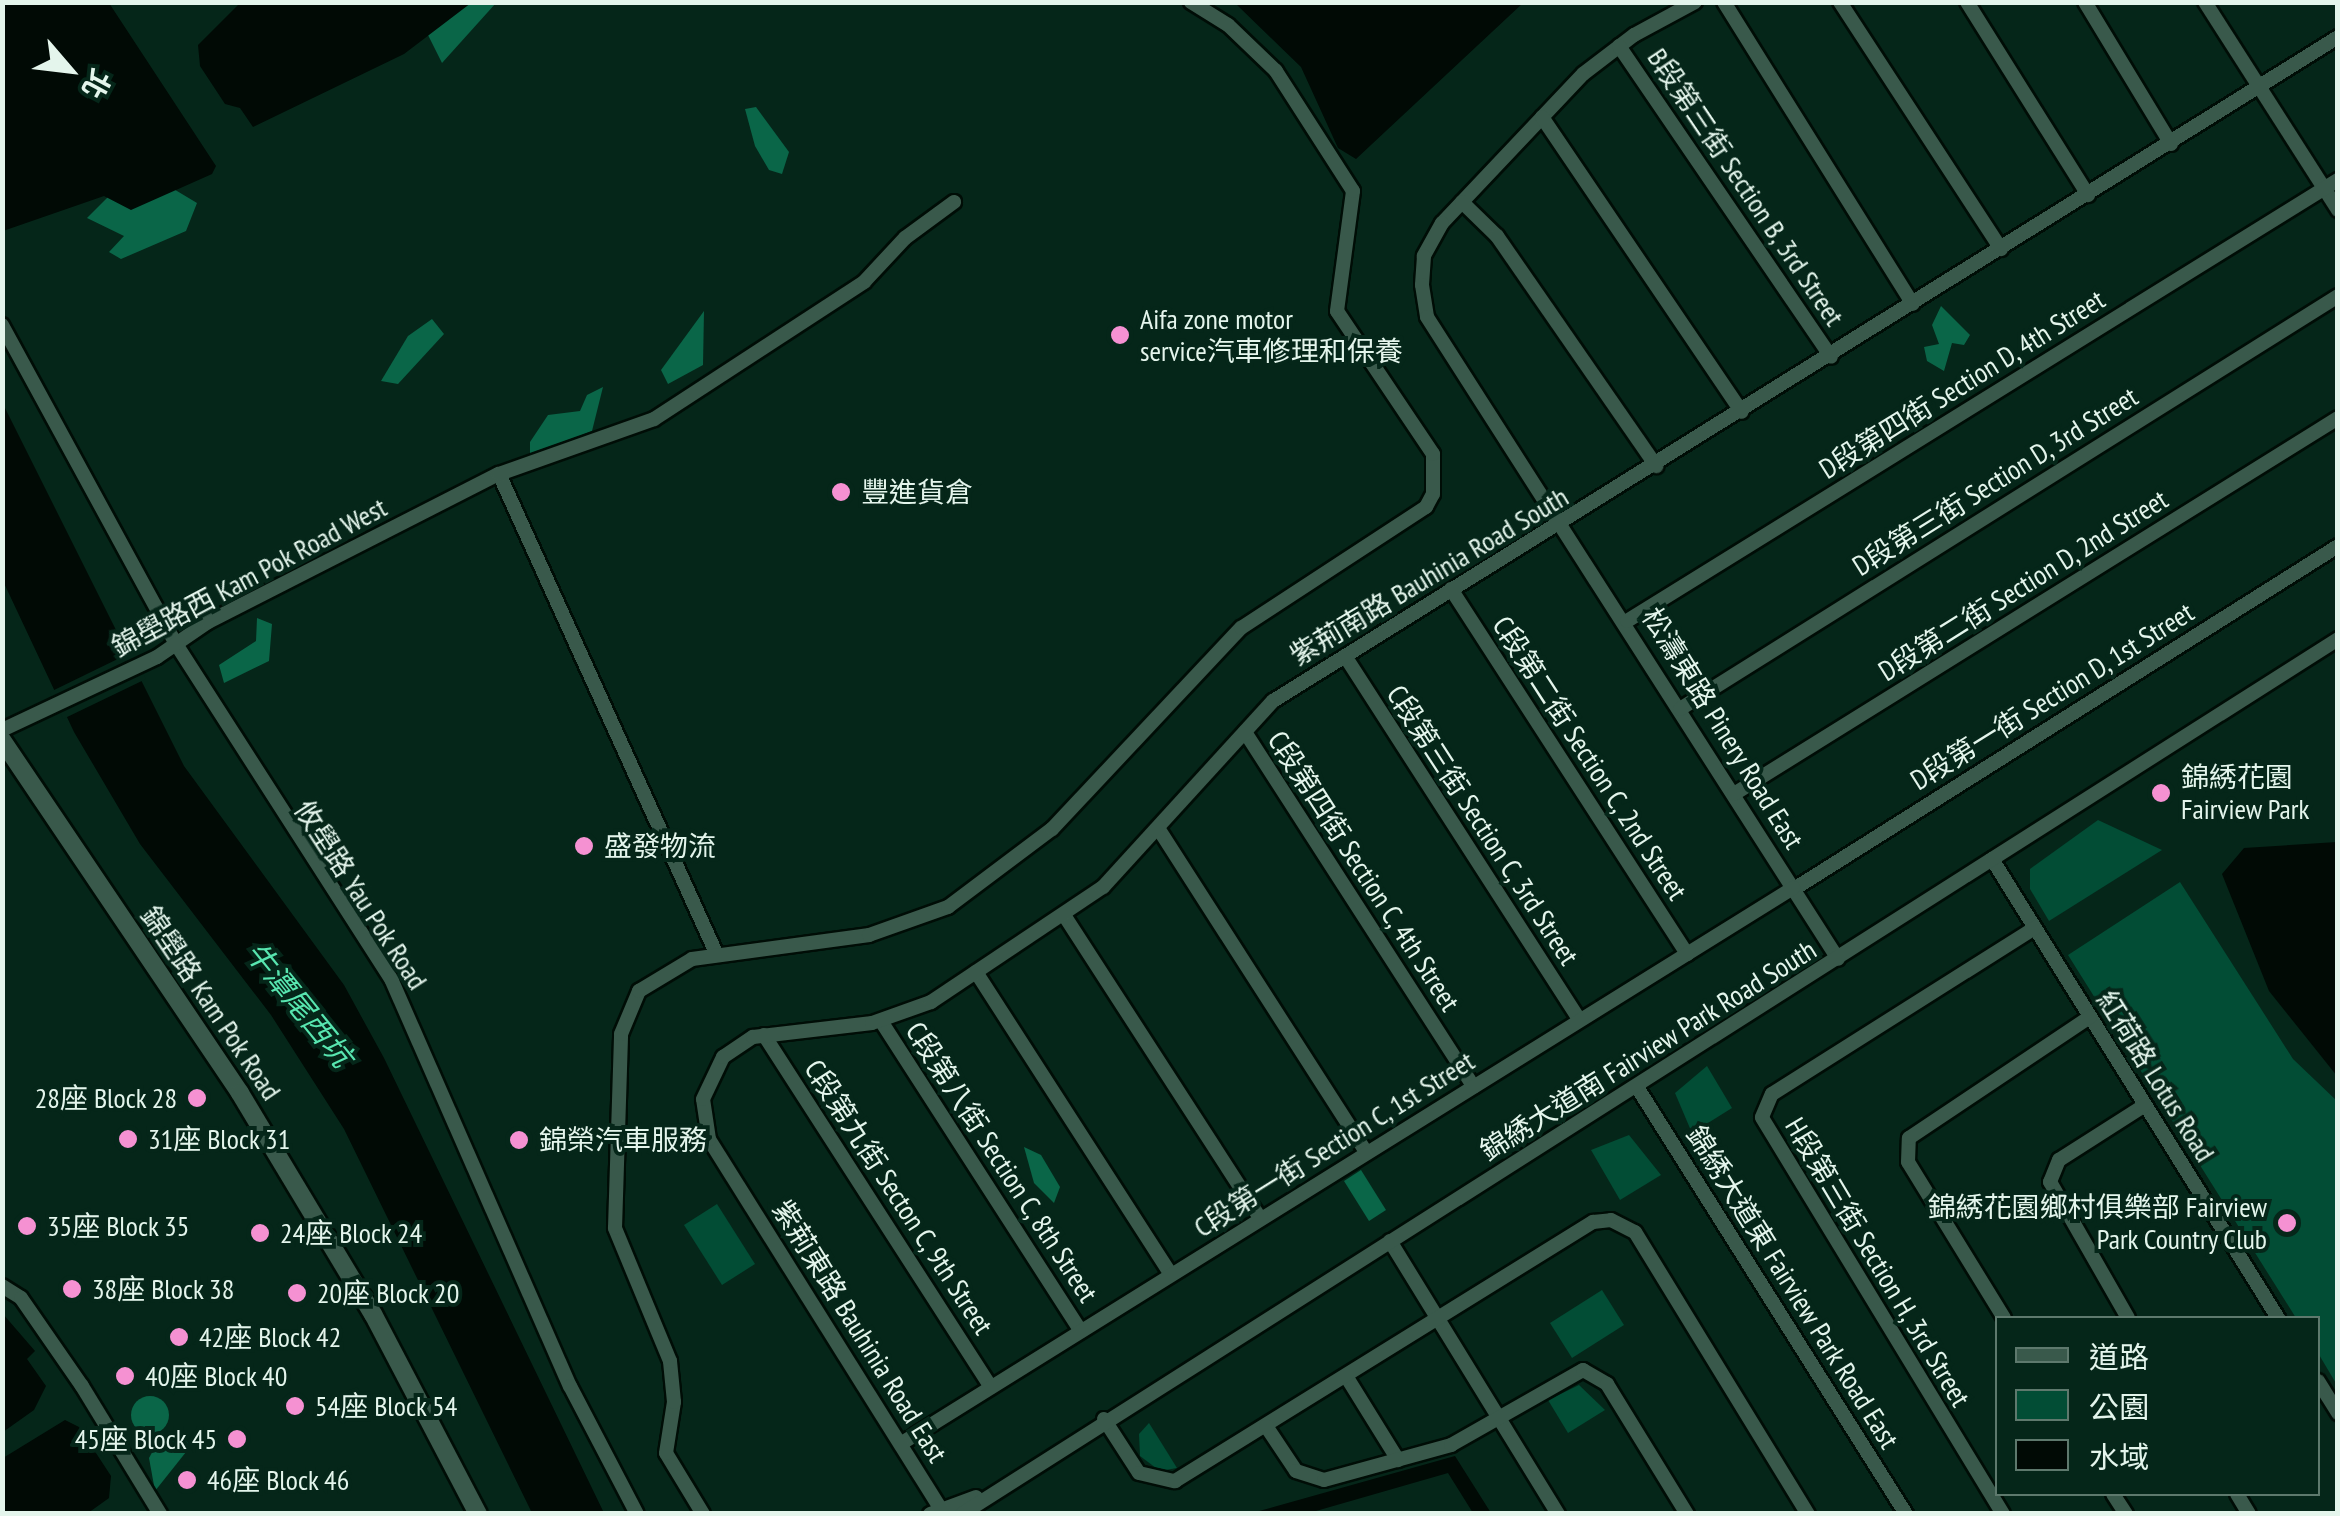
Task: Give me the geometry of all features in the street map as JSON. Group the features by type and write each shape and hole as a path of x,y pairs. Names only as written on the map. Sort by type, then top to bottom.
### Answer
{"street":[{"path":"703,1514 666,1453 674,1384 615,1228 621,1034 631,1004 662,970 717,955 890,930 975,889 1076,806 1241,628 1426,507 1433,494 1433,454 1337,311 1353,191 1276,71 1228,25 1191,2"},
{"name":"松濤東路 Pinery Road East","path":"1695,2 1619,46 1542,118 1462,202 1424,256 1427,317 1565,523 1838,959"},
{"path":"1724,2 1913,304"},
{"path":"1840,2 2001,249"},
{"path":"1968,2 2088,195"},
{"path":"2085,2 2170,144"},
{"path":"2204,2 2331,185 2338,210"},
{"name":"紫荊南路 Bauhinia Road South","path":"709,1139 703,1099 715,1066 732,1048 764,1035 881,1021 919,1008 1064,914 1158,828 1273,701 1565,523 2338,37"},
{"name":"B段第三街 Section B, 3rd Street","path":"1619,46 1831,357"},
{"path":"1542,118 1742,412"},
{"name":"D段第四街 Section D, 4th Street","path":"1627,621 2331,185"},
{"name":"錦壆路西 Kam Pok Road West","path":"2,730 157,657 499,474 613,439 686,400 864,282 954,202"},
{"path":"1462,202 1497,236 1656,466"},
{"name":"D段第三街 Section D, 3rd Street","path":"1680,708 2338,296"},
{"name":"攸壆路 Yau Pok Road","path":"2,325 176,644 392,981 570,1386 637,1514"},
{"name":"D段第二街 Section D, 2nd Street","path":"1734,794 2338,418"},
{"path":"499,474 717,955"},
{"name":"D段第一街 Section D, 1st Street","path":"1793,888 2338,546"},
{"name":"C段第二街 Section C, 2nd Street","path":"1451,589 1686,954"},
{"name":"錦綉大道南 Fairview Park Road South","path":"938,1511 980,1496 1390,1241 2338,639"},
{"name":"C段第三街 Section C, 3rd Street","path":"1345,656 1580,1020"},
{"name":"C段第四街 Section C, 4th Street","path":"1245,732 1474,1087"},
{"name":"錦壆路 Kam Pok Road","path":"2,740 240,1093 382,1330 478,1514"},
{"path":"1158,828 1367,1153"},
{"name":"紅荷路 Lotus Road","path":"1992,859 2277,1316"},
{"name":"C段第一街 Section C, 1st Street","path":"902,1443 1793,888"},
{"path":"1064,914 1261,1219"},
{"name":"H段第三街 Section H, 3rd Street","path":"2003,1514 1762,1117 1782,1087 2035,928"},
{"path":"976,972 1171,1275"},
{"path":"2003,1316 1908,1162 1908,1138 2090,1017"},
{"name":"C段第八街 Section C, 8th Street","path":"881,1021 1081,1331"},
{"name":"C段第九街 Secton C, 9th Street","path":"764,1035 991,1387"},
{"name":"錦綉大道東 Fairview Park Road East","path":"1637,1087 1906,1514"},
{"path":"2127,1316 2050,1182 2059,1160 2145,1105"},
{"name":"紫荊東路 Bauhinia Road East","path":"709,1139 902,1443 938,1511"},
{"path":"1104,1419 1139,1472 1162,1482 1266,1426 1593,1222 1628,1226 1808,1514"},
{"path":"1390,1241 1558,1514"},
{"path":"4,1282 160,1514"},
{"path":"1266,1426 1296,1471 1314,1480 1451,1445 1564,1374 1592,1372 1686,1514"},
{"path":"1346,1376 1398,1460"},
{"path":"2320,1385 2338,1414"},
{"name":"錦綉大道南 Fairview Park Road South","path":"962,1514 980,1496"}],"green space":[{"path":"464,3 496,3 442,63 427,33"},
{"path":"756,107 789,152 782,174 769,170 755,146 745,109"},
{"path":"152,176 197,203 186,231 121,259 109,252 124,236 87,218 123,182"},
{"path":"1941,306 1970,335 1964,345 1952,343 1944,371 1927,361 1924,347 1939,344 1932,325"},
{"path":"704,311 703,365 668,384 661,370"},
{"path":"432,319 444,334 398,384 381,381 408,336"},
{"path":"603,387 592,431 530,456 530,442 548,415 580,411 587,395"},
{"path":"257,618 272,624 269,661 224,683 219,665 256,641"},
{"path":"2098,820 2162,850 2049,921 2030,889 2030,869"},
{"name":"錦綉花園鄉村俱樂部 Fairview Park Country Club","path":"2180,882 2293,1059 2337,1101 2337,1385 2320,1356 2320,1316 2295,1316 2068,955"},
{"path":"1707,1066 1732,1108 1692,1133 1675,1093"},
{"path":"1629,1135 1661,1175 1620,1200 1591,1150"},
{"path":"1024,1147 1041,1155 1060,1187 1054,1203 1034,1183"},
{"path":"1361,1170 1386,1210 1369,1221 1344,1181"},
{"path":"717,1204 755,1264 722,1285 684,1225"},
{"path":"1602,1290 1624,1325 1572,1358 1550,1323"},
{"path":"1579,1385 1605,1410 1568,1433 1548,1400"},
{"path":"150,1396 163,1402 169,1415 163,1428 150,1434 137,1428 131,1415 137,1402"},
{"path":"1149,1423 1177,1468 1160,1471 1140,1456 1139,1434"},
{"path":"180,1430 190,1447 155,1491 149,1458 160,1438"}],"water":[{"path":"240,2 471,3 404,54 253,127 240,108 225,104 200,66 198,45"},
{"path":"1235,2 1523,3 1356,159 1338,148 1301,67"},
{"path":"2,3 109,3 216,166 212,174 131,210 104,196 3,231"},
{"name":"牛潭尾西坑","path":"3,404 184,766 344,985 384,1058 604,1513 532,1513 344,1129 271,1015 140,844 74,732 3,581"},
{"path":"2338,842 2337,1076 2269,991 2222,874 2244,848"},
{"path":"3,1314 35,1351 27,1359 46,1386 34,1410 3,1432"},
{"path":"65,1420 79,1427 111,1476 109,1498 88,1513 3,1513 3,1458"},
{"path":"1455,1456 1491,1513 1473,1513 1448,1473 1309,1513 1252,1513"}],"pier":[{"path":"132,652 146,679 63,719 50,692"}],"place":[{"name":"Aifa zone motor service汽車修理和保養","path":"1120,335"},
{"name":"豐進貨倉","path":"841,492"},
{"name":"錦綉花園 Fairview Park","path":"2161,793"},
{"name":"盛發物流","path":"584,846"},
{"name":"28座 Block 28","path":"197,1098"},
{"name":"31座 Block 31","path":"128,1139"},
{"name":"錦榮汽車服務","path":"519,1140"},
{"name":"錦綉花園鄉村俱樂部 Fairview Park Country Club","path":"2287,1223"},
{"name":"35座 Block 35","path":"27,1226"},
{"name":"24座 Block 24","path":"260,1233"},
{"name":"38座 Block 38","path":"72,1289"},
{"name":"20座 Block 20","path":"297,1293"},
{"name":"42座 Block 42","path":"179,1337"},
{"name":"40座 Block 40","path":"125,1376"},
{"name":"54座 Block 54","path":"295,1406"},
{"name":"45座 Block 45","path":"237,1439"},
{"name":"46座 Block 46","path":"187,1480"}]}
